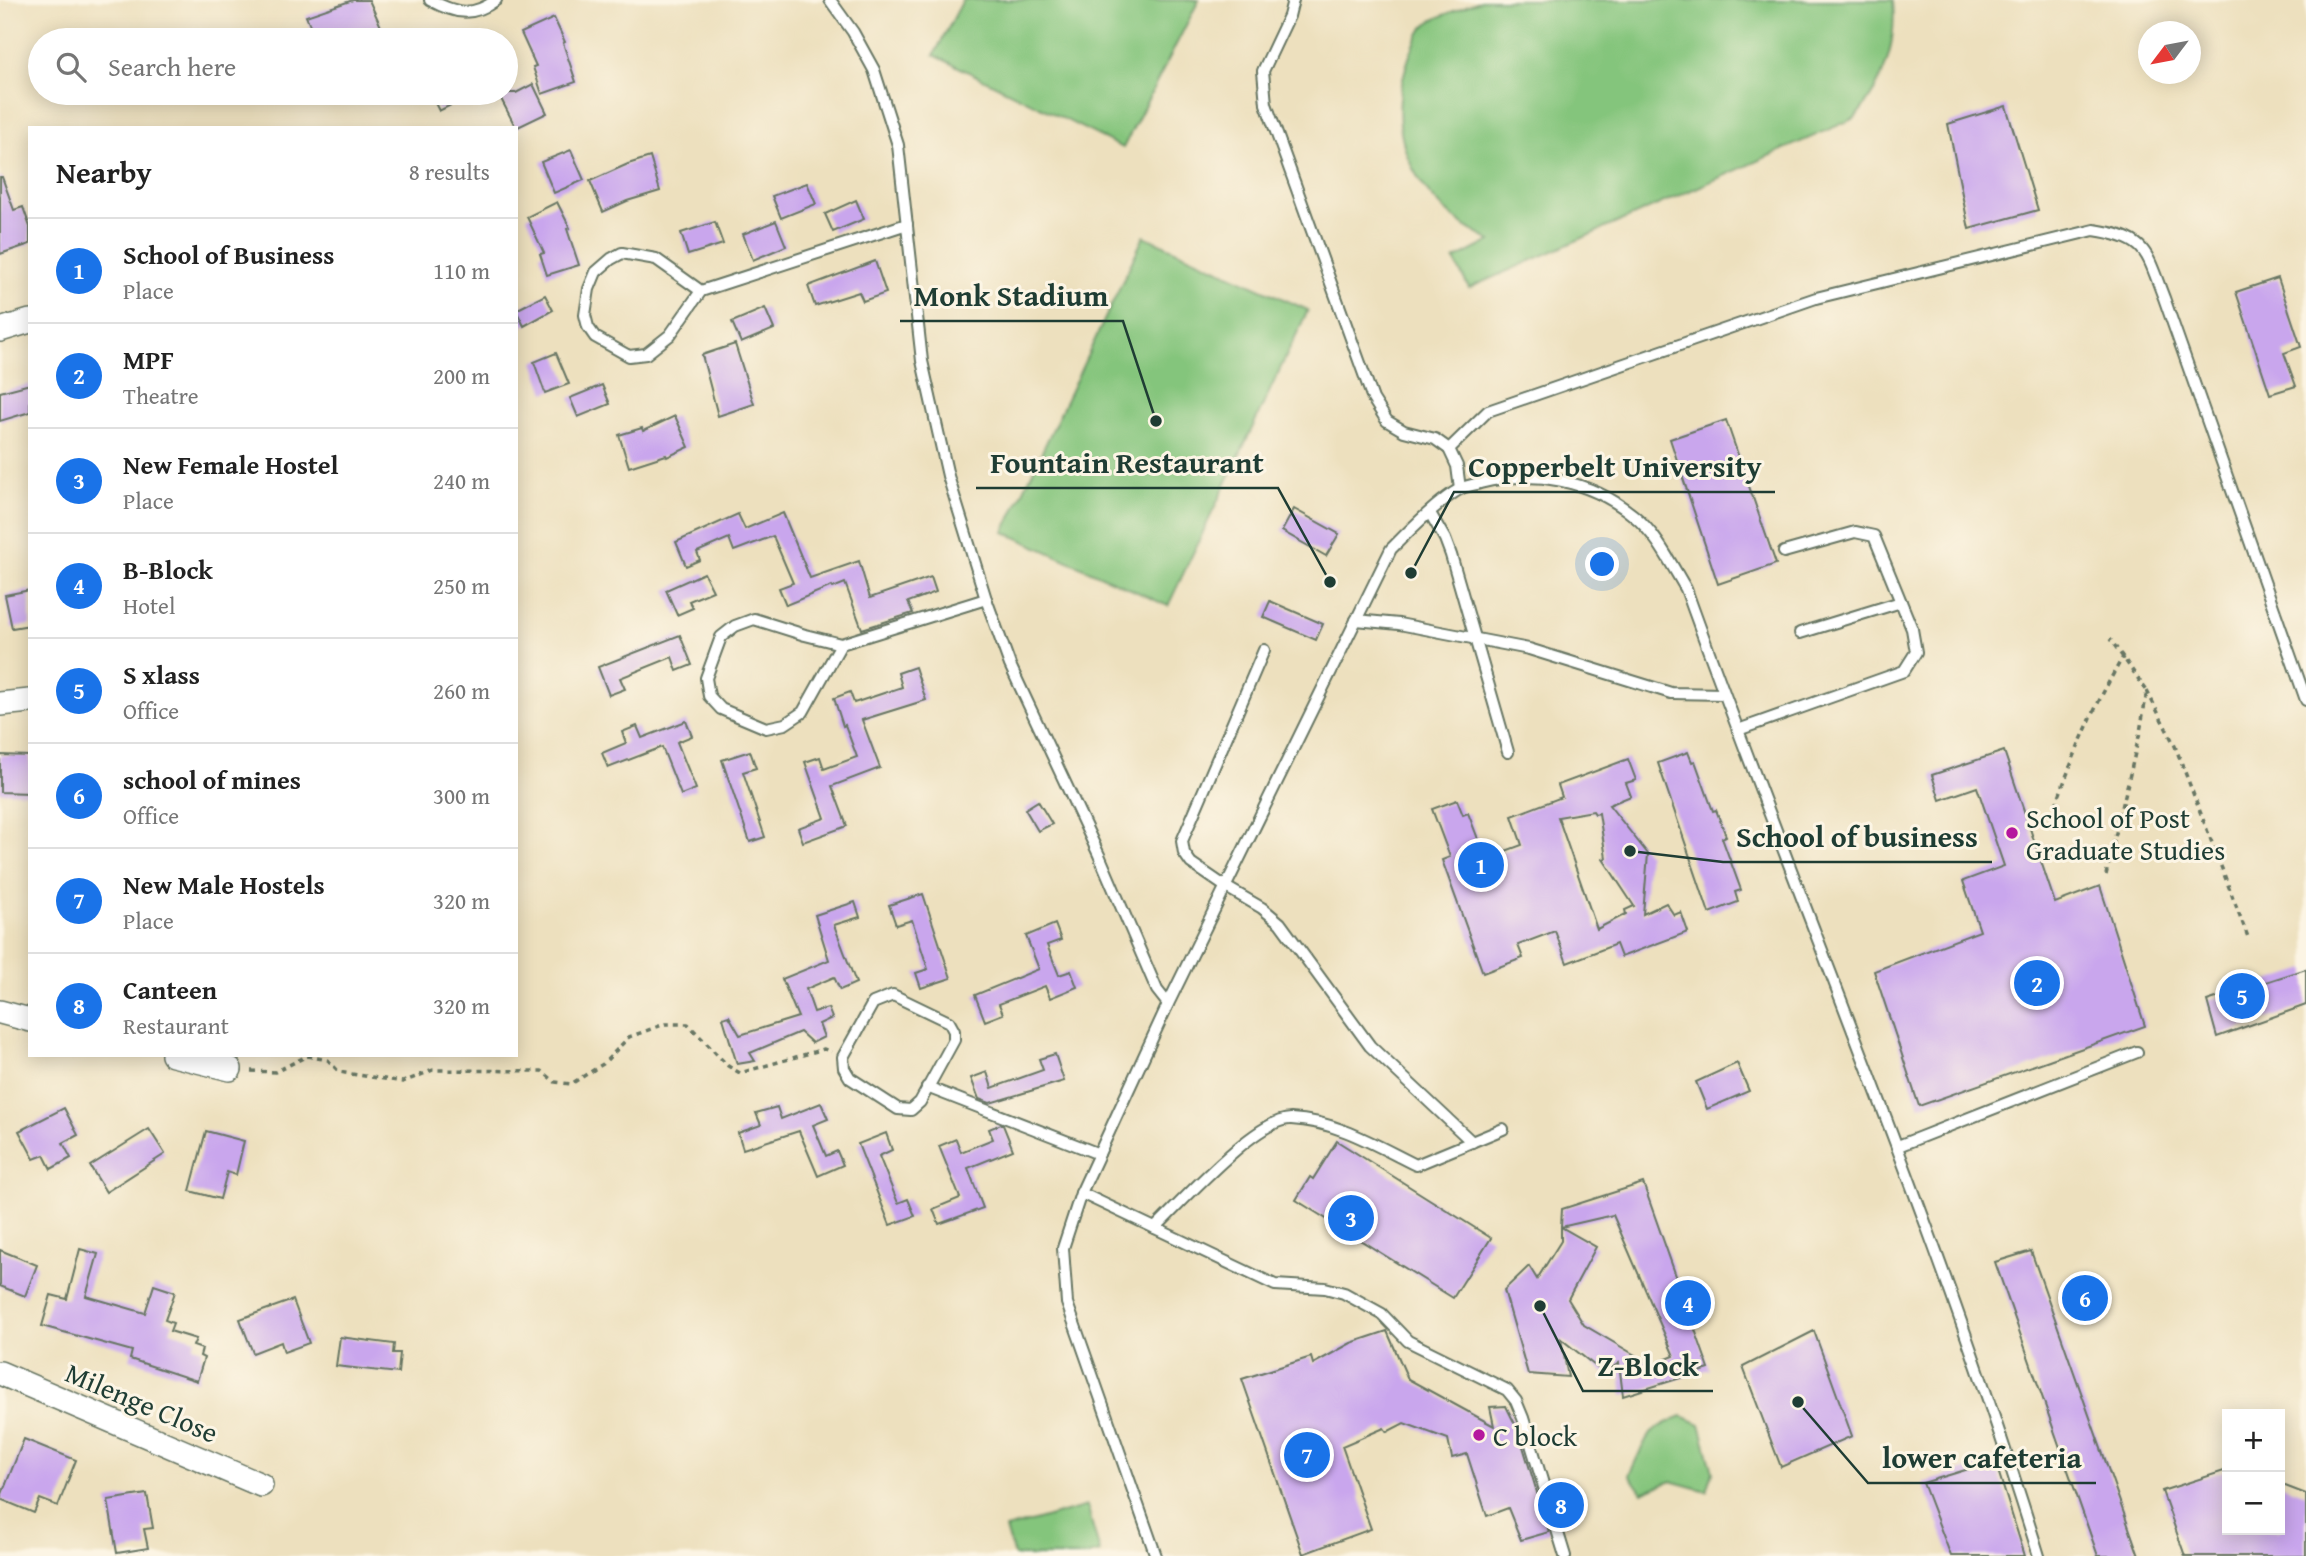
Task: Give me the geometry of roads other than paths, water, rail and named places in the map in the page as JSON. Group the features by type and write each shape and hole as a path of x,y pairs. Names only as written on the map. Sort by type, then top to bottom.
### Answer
{"street":[{"path":"0,330 28,322"},
{"path":"0,704 28,701"},
{"path":"0,1012 28,1019"},
{"path":"181,1057 230,1069"},
{"name":"Milenge Close","path":"0,1373 261,1485"}],"lane":[{"path":"430,0 450,11 471,12 496,0"},
{"path":"830,0 853,32 874,70 898,145 922,361 948,476 986,599 1010,665 1099,855 1157,990 1168,1004"},
{"path":"1293,0 1289,16 1263,71 1266,104 1373,399 1387,421 1404,431 1435,439 1450,449 1457,466 1460,489"},
{"path":"701,291 656,260 622,253 596,272 589,289 585,315 588,327 594,337 629,356 646,354 670,335 701,291 907,225"},
{"path":"1450,449 1488,411 1816,298 2094,230 2120,234 2145,249 2306,700"},
{"path":"1156,1556 1067,1303 1063,1248 1081,1193 1168,1004 1391,549 1460,489 1497,479 1544,477 1590,488 1633,515 1659,546 1686,589 1898,1146 2011,1466 2039,1556"},
{"path":"1430,513 1445,539 1508,752"},
{"path":"1738,730 1904,671 1916,652 1912,629 1874,537 1855,532 1784,552"},
{"path":"841,644 803,712 785,724 766,728 721,709 709,696 706,678 721,637 735,626 754,619 841,644 986,599"},
{"path":"1800,634 1901,602"},
{"path":"1356,620 1399,624 1529,649 1671,693 1724,694"},
{"path":"1264,650 1182,841 1184,853 1191,863 1262,908 1280,923 1370,1046 1472,1142"},
{"path":"893,995 949,1022 954,1031 954,1040 927,1087 920,1102 911,1110 898,1109 850,1077 844,1068 843,1057 873,1003 893,995"},
{"path":"1898,1146 2137,1052"},
{"path":"927,1087 1099,1154"},
{"path":"1155,1228 1259,1131 1289,1118 1337,1127 1416,1165 1503,1129"},
{"path":"1081,1193 1275,1285 1325,1288 1344,1293 1382,1314 1408,1341 1507,1390 1516,1401 1523,1418 1565,1556"}],"place":[{"name":"Monk Stadium","path":"1156,421"},
{"name":"Copperbelt University","path":"1411,573"},
{"name":"Fountain Restaurant","path":"1330,582"},
{"name":"School of Post Graduate Studies","path":"2012,833"},
{"name":"School of business","path":"1630,851"},
{"name":"School of Business","path":"1481,865"},
{"name":"MPF","path":"2037,983"},
{"name":"S xlass","path":"2242,996"},
{"name":"New Female Hostel","path":"1351,1218"},
{"name":"school of mines","path":"2085,1298"},
{"name":"B-Block","path":"1688,1303"},
{"name":"Z-Block","path":"1540,1306"},
{"name":"lower cafeteria","path":"1798,1402"},
{"name":"C block","path":"1479,1435"},
{"name":"New Male Hostels","path":"1307,1455"},
{"name":"Canteen","path":"1561,1505"}]}
